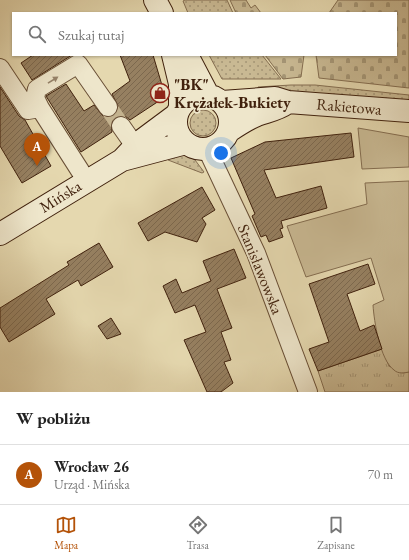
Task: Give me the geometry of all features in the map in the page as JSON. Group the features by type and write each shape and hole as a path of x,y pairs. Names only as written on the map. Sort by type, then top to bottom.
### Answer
{"street":[{"path":"155,0 161,12"},
{"path":"173,56 180,84 177,131 186,143 200,149 207,149 220,144 229,131 240,123 257,115 278,109 288,102"},
{"path":"188,56 215,98 230,116 229,131"},
{"path":"86,180 40,108 36,98 37,89 78,64 108,106"},
{"path":"0,68 28,110 40,108"},
{"path":"178,111 192,97 215,98"},
{"name":"Rakietowa","path":"215,98 275,98 288,102 409,111"},
{"name":"Mińska","path":"0,234 128,153 178,111"},
{"path":"121,126 128,153"},
{"name":"Mińska","path":"128,153 186,143"},
{"name":"Stanisławowska","path":"207,149 256,253 308,392"}],"green space":[{"path":"227,0 233,12 188,12 183,1"},
{"path":"230,0 246,0 251,8 255,5 260,12 236,12"},
{"path":"338,0 409,0 409,88 319,78 316,56 397,56 397,12 330,12"},
{"path":"210,56 263,56 281,79 222,79"},
{"path":"266,56 304,56 301,77 283,79"},
{"path":"315,85 409,95 409,103 313,93 259,93 258,87"},
{"path":"203,110 212,114 216,123 212,132 203,136 194,132 190,123 194,114"},
{"path":"358,128 409,137 409,167 362,169"},
{"path":"184,154 195,160 204,172 202,173 168,160 166,155"},
{"path":"409,181 409,372 401,373 397,372 389,365 381,349 373,305 384,300 371,258 306,277 287,226 367,204 365,183"},
{"path":"382,349 389,366 403,373 409,372 409,392 325,392 318,371"}],"building":[{"path":"32,56 70,56 32,80 21,63"},
{"path":"120,56 153,56 164,92 162,99 130,120 125,116 115,117 111,122 112,132 81,152 46,96 66,84 84,111 94,105 103,116 114,116 118,111 118,106 112,94 130,81"},
{"path":"0,87 19,116 25,120 51,166 22,183 0,146"},
{"path":"351,133 354,157 264,170 276,198 321,186 327,208 281,221 283,228 280,229 283,237 269,242 266,235 261,237 252,216 255,214 231,158 265,142"},
{"path":"202,187 215,210 202,218 206,224 197,242 165,232 148,241 138,223"},
{"path":"99,243 113,267 81,286 78,280 46,299 55,314 9,342 0,327 0,308 69,265 67,262"},
{"path":"234,249 246,278 217,289 232,328 221,332 231,360 224,362 233,383 221,392 207,392 184,340 206,332 195,305 175,313 163,286 176,279 182,293 211,281 203,261"},
{"path":"368,264 375,284 347,294 360,331 374,325 382,349 318,371 309,349 329,342 309,284"},
{"path":"111,318 121,334 107,339 98,326"}],"tunnel":[{"path":"108,107 121,126"}],"place":[{"name":"\"BK\" Krężałek-Bukiety","path":"160,93"},
{"name":"Wrocław 26","path":"37,166"}]}
